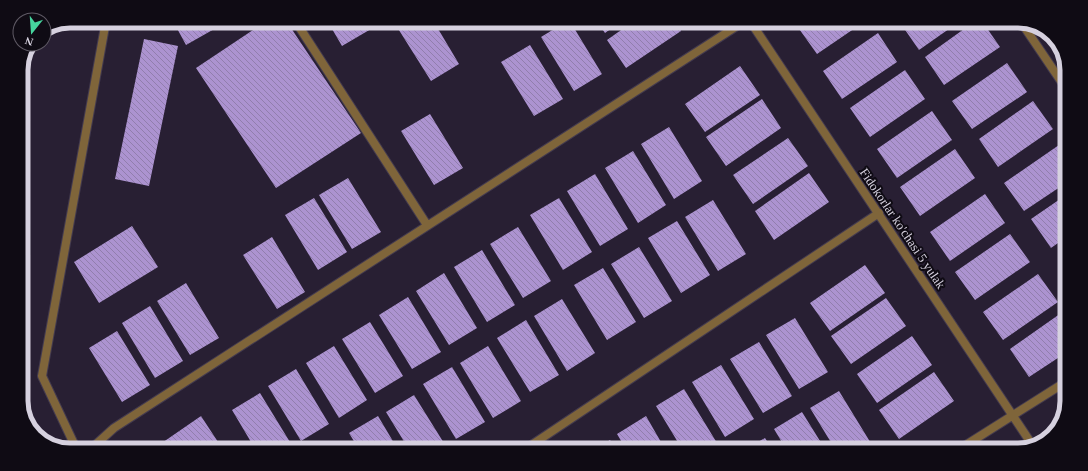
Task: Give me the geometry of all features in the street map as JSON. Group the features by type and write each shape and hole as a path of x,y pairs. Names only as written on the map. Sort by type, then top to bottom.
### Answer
{"street":[{"path":"74,443 42,376 105,28"},
{"path":"300,28 427,225"},
{"path":"96,443 114,428 734,28"},
{"name":"Fidokorlar ko'chasi 5 yulak","path":"755,28 1030,442"},
{"path":"1026,29 1060,80"},
{"path":"534,443 879,213"},
{"path":"969,443 1060,386"}],"building":[{"path":"177,28 216,28 186,45"},
{"path":"256,28 291,28 361,133 276,188 196,68"},
{"path":"332,28 370,28 371,29 342,46"},
{"path":"398,28 438,28 459,64 431,81"},
{"path":"556,28 574,28 602,74 574,91 541,37"},
{"path":"602,28 612,28 605,33"},
{"path":"624,28 679,28 681,31 626,68 607,40"},
{"path":"798,28 855,28 817,54"},
{"path":"904,28 950,28 919,50"},
{"path":"965,28 987,28 1000,47 944,85 925,57"},
{"path":"878,33 897,62 842,99 823,71"},
{"path":"144,39 178,46 149,186 115,179"},
{"path":"530,45 563,99 534,116 501,62"},
{"path":"1007,63 1027,92 972,129 952,101"},
{"path":"740,66 760,95 705,132 685,104"},
{"path":"905,70 925,99 870,137 850,108"},
{"path":"762,99 781,128 726,166 706,137"},
{"path":"1033,101 1053,129 998,167 979,139"},
{"path":"932,111 952,140 897,178 877,149"},
{"path":"430,114 463,168 434,185 401,131"},
{"path":"669,127 702,181 674,199 641,144"},
{"path":"788,138 808,166 753,204 733,175"},
{"path":"1059,145 1060,146 1060,187 1024,211 1004,183"},
{"path":"955,149 975,178 920,216 900,187"},
{"path":"633,151 666,205 638,223 605,168"},
{"path":"809,173 829,202 774,240 755,211"},
{"path":"595,174 628,229 600,246 567,191"},
{"path":"348,178 381,232 352,249 319,195"},
{"path":"985,194 1005,223 950,261 930,232"},
{"path":"314,198 347,252 318,270 285,215"},
{"path":"559,198 592,252 563,270 530,215"},
{"path":"1060,199 1060,242 1051,248 1031,219"},
{"path":"713,200 746,254 718,271 685,217"},
{"path":"677,221 710,275 681,293 648,238"},
{"path":"132,226 158,267 99,303 74,262"},
{"path":"518,227 551,281 523,298 490,244"},
{"path":"1010,234 1030,262 975,300 955,272"},
{"path":"272,237 305,292 277,309 243,255"},
{"path":"639,247 672,301 644,318 611,264"},
{"path":"482,250 515,305 487,322 454,267"},
{"path":"865,265 885,293 830,331 810,303"},
{"path":"603,268 636,322 607,340 574,285"},
{"path":"444,273 477,328 449,345 416,291"},
{"path":"1038,274 1058,302 1003,340 983,312"},
{"path":"186,283 219,338 190,355 157,301"},
{"path":"408,297 441,352 412,369 379,315"},
{"path":"886,298 906,326 851,364 831,336"},
{"path":"562,299 595,353 567,371 534,316"},
{"path":"150,306 183,361 155,378 122,323"},
{"path":"1060,314 1060,357 1029,377 1010,349"},
{"path":"795,318 828,372 799,389 766,335"},
{"path":"526,320 559,375 530,392 497,338"},
{"path":"370,322 403,376 375,393 342,339"},
{"path":"117,331 150,385 122,402 89,348"},
{"path":"912,336 932,365 877,403 857,374"},
{"path":"759,342 792,396 763,413 730,359"},
{"path":"334,346 367,400 339,418 306,363"},
{"path":"488,346 521,401 493,418 460,363"},
{"path":"721,365 754,419 725,437 692,382"},
{"path":"452,367 485,422 456,439 423,384"},
{"path":"296,369 329,424 301,441 268,386"},
{"path":"934,372 954,401 899,439 879,410"},
{"path":"684,389 717,443 678,443 656,406"},
{"path":"839,391 871,443 831,443 810,408"},
{"path":"260,393 291,443 252,443 232,410"},
{"path":"414,395 444,443 405,443 386,412"},
{"path":"802,412 821,443 782,443 774,429"},
{"path":"201,416 219,443 162,443"},
{"path":"378,416 394,443 355,443 349,433"},
{"path":"646,416 662,443 622,443 617,434"},
{"path":"765,438 768,443 756,443"},
{"path":"610,440 612,443 605,443"}]}
